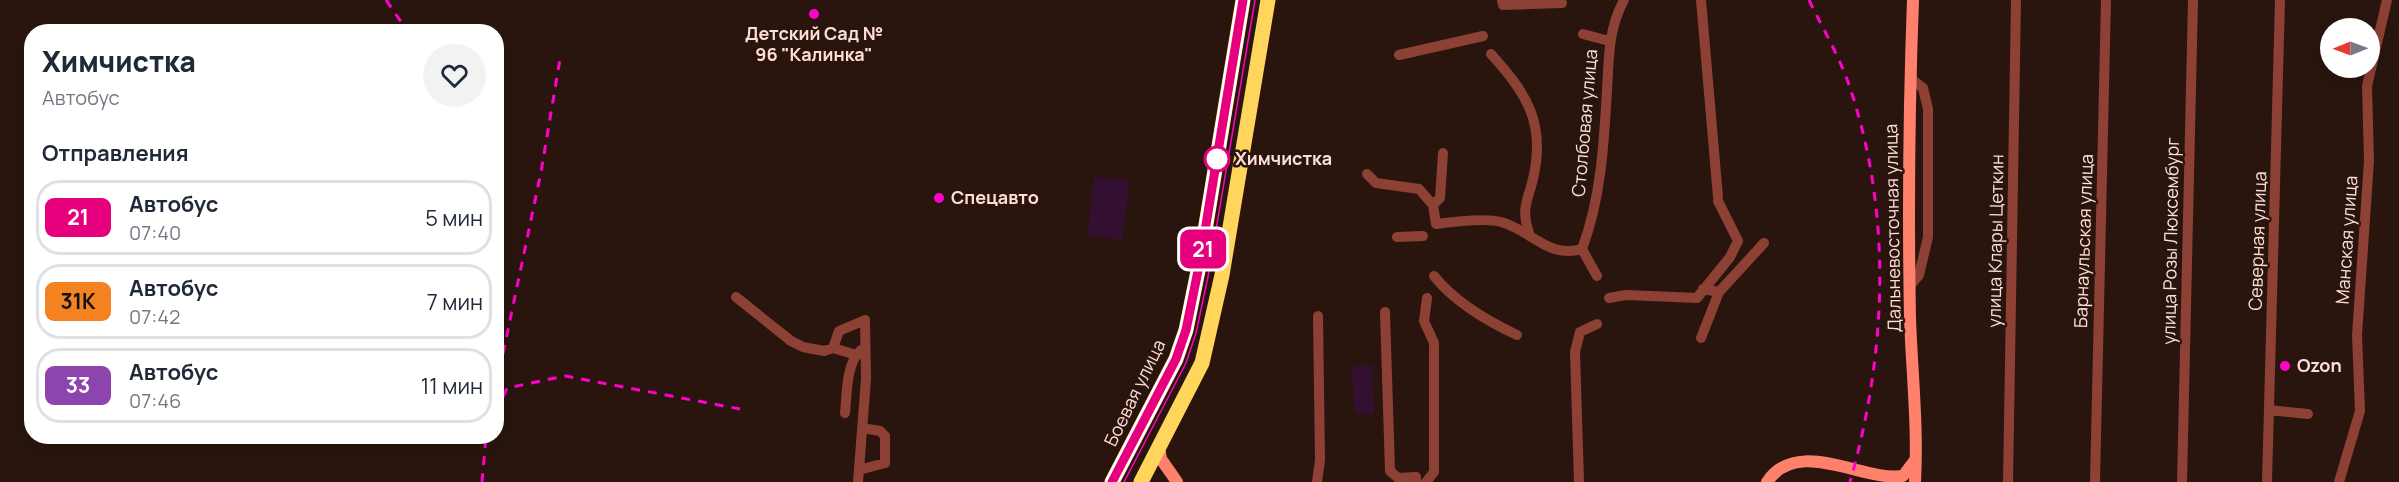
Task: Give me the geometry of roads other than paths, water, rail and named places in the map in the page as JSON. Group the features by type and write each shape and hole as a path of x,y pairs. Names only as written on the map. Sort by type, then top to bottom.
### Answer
{"main road":[{"name":"Боевая улица","path":"1112,482 1176,359 1186,330 1200,261 1243,0"},
{"path":"1142,480 1202,363 1213,320 1268,0"}],"street":[{"path":"1502,0 1503,5 1562,3"},
{"name":"Столбовая улица","path":"1582,249 1592,222 1602,150 1608,41 1624,0"},
{"path":"1609,298 1626,295 1697,298 1730,256 1738,241 1718,199 1701,0"},
{"name":"Дальневосточная улица","path":"1913,0 1908,187 1916,396 1915,482"},
{"name":"улица Клары Цеткин","path":"2008,482 2016,0"},
{"name":"Барнаульская улица","path":"2095,482 2106,0"},
{"name":"улица Розы Люксембург","path":"2182,482 2193,0"},
{"name":"Северная улица","path":"2267,482 2280,0"},
{"name":"Манская улица","path":"2340,482 2360,411 2357,334 2369,161 2367,86 2387,0"},
{"path":"1583,34 1608,41"},
{"path":"1399,55 1483,36"},
{"path":"1491,54 1519,85 1534,115 1534,176 1523,215 1528,232"},
{"path":"1910,78 1923,88 1928,109 1928,237 1919,275 1910,286"},
{"path":"1433,205 1440,198 1443,153"},
{"path":"1367,174 1376,183 1419,189 1433,205 1436,224 1501,221 1514,229 1528,232 1549,249 1571,252 1582,249 1597,276"},
{"path":"1397,237 1423,237"},
{"path":"1701,338 1719,292 1764,243"},
{"path":"1434,276 1443,287 1471,309 1517,335"},
{"path":"1703,289 1719,292"},
{"path":"735,297 791,341 803,347 824,351 833,348 856,355"},
{"path":"1426,482 1434,472 1434,344 1424,321 1427,298"},
{"path":"1385,312 1390,471 1398,478 1416,477 1416,482"},
{"path":"1317,482 1320,460 1318,316"},
{"path":"833,348 839,331 865,320 866,346 858,482"},
{"path":"1579,482 1575,352 1580,332 1597,324"},
{"path":"845,413 849,378 856,355 866,346"},
{"path":"2269,410 2308,414"},
{"path":"859,470 885,463 885,436 880,431 862,428"},
{"path":"1159,446 1161,459 1176,482"},
{"path":"1767,482 1780,468 1811,461 1854,469 1890,480 1903,476 1917,456"},
{"path":"1142,480 1155,470 1163,471 1176,482"}],"tram line":[{"path":"1124,482 1186,363 1196,333 1208,277 1255,0"}],"railway":[{"path":"386,0 402,24"},
{"path":"1809,0 1848,82 1863,131 1878,231 1880,282 1872,383 1850,482"},
{"path":"504,349 541,172 560,59"},
{"path":"504,395 507,388 565,376 740,409"},
{"path":"482,482 485,444"}],"place":[{"name":"Детский Сад № 96 \"Калинка\"","path":"814,14"},
{"name":"Химчистка","path":"1217,159"},
{"name":"Спецавто","path":"939,198"},
{"name":"Ozon","path":"2285,366"}]}
